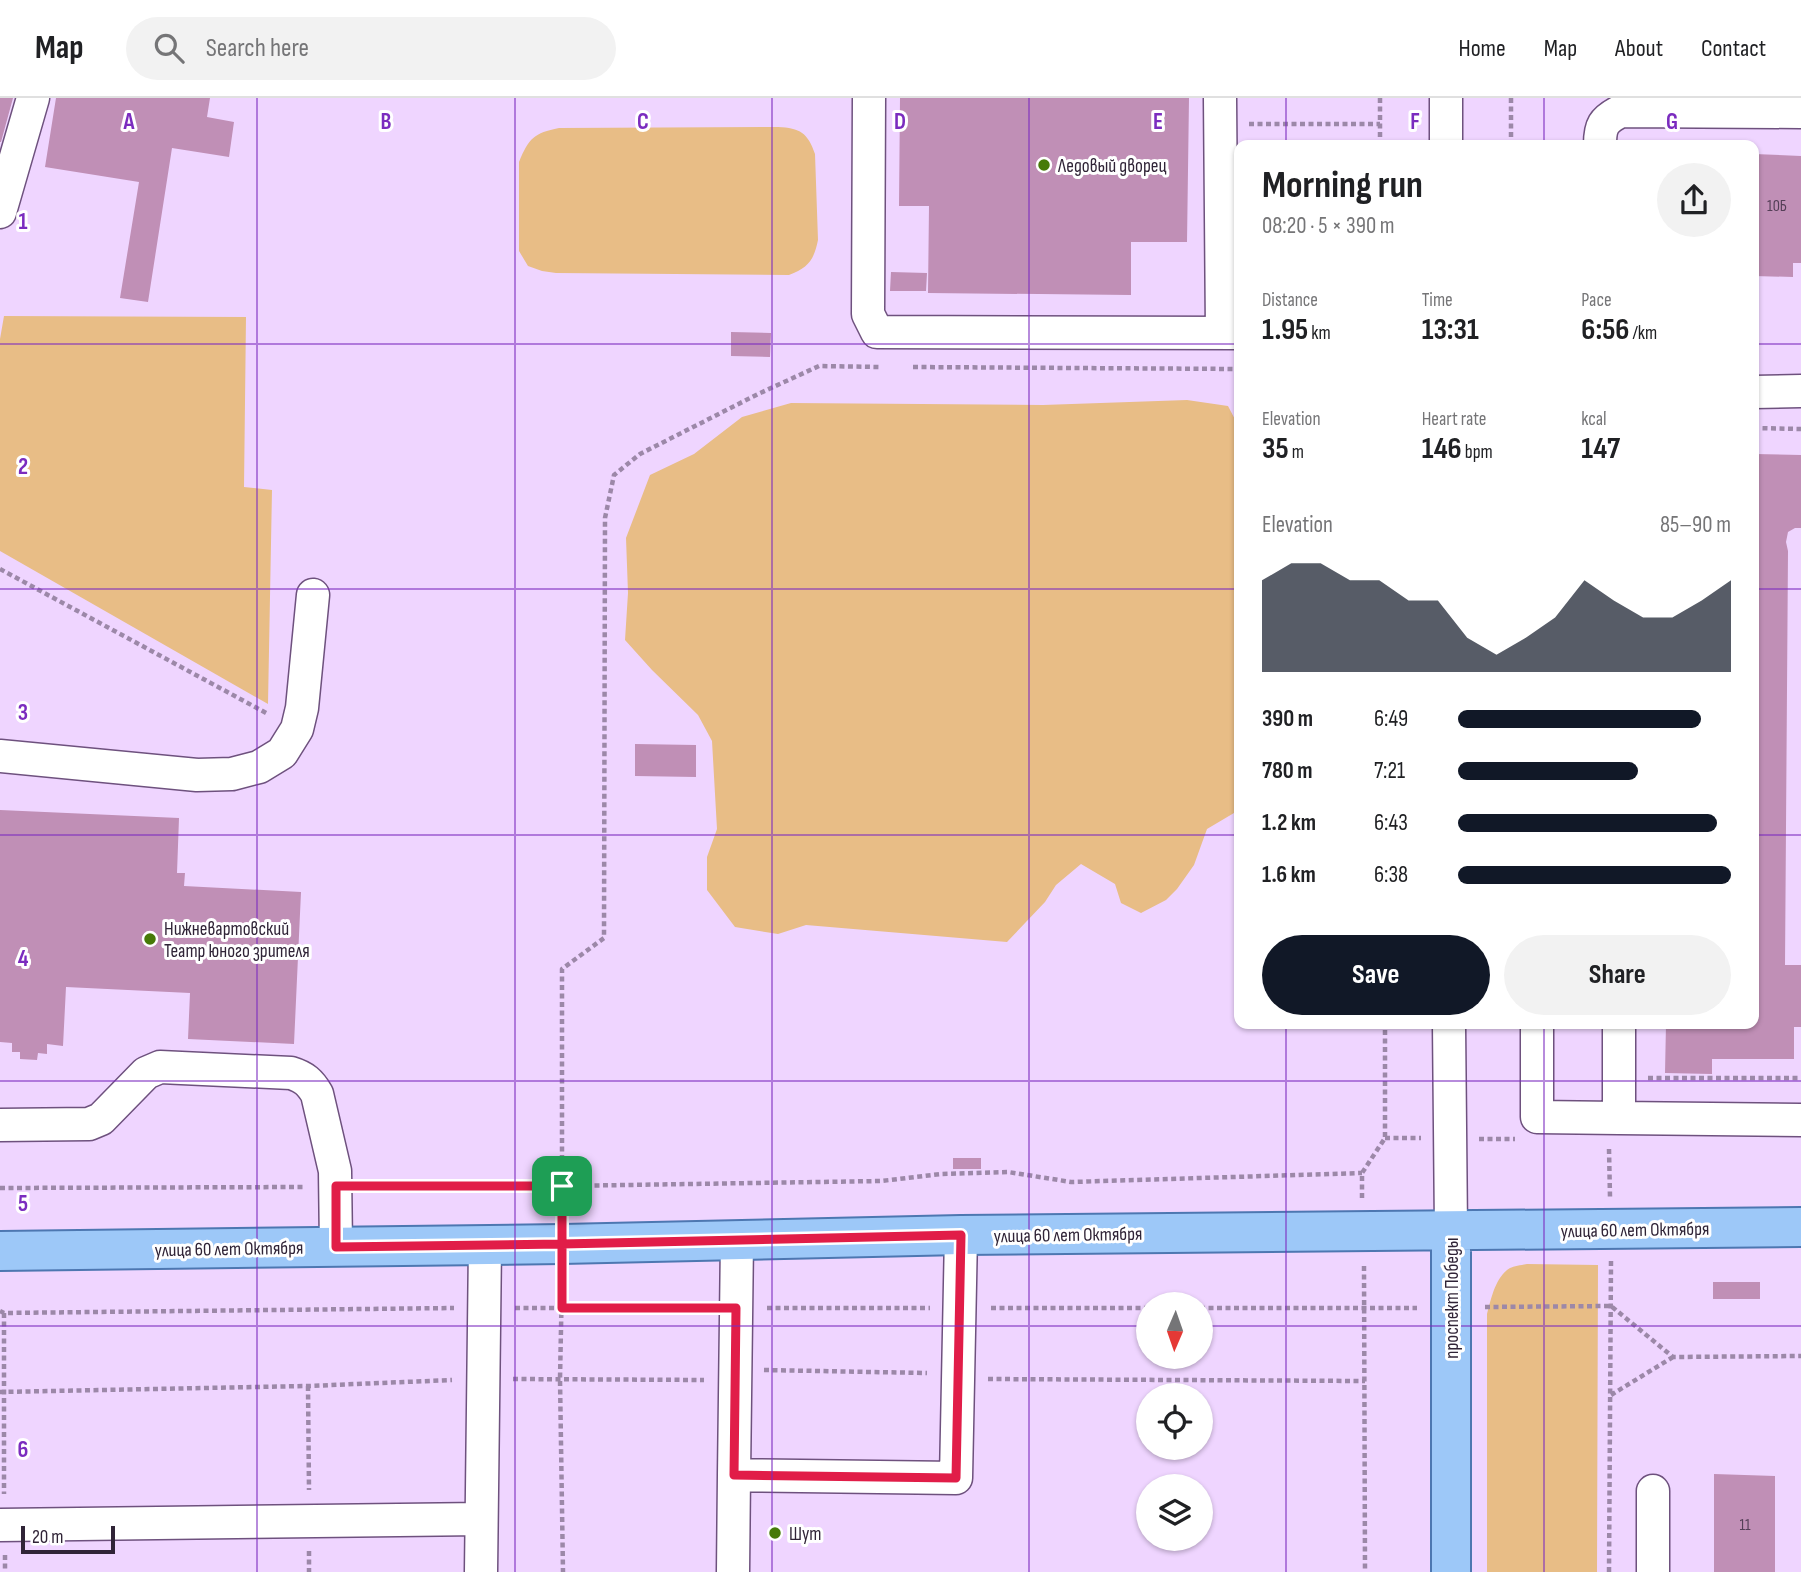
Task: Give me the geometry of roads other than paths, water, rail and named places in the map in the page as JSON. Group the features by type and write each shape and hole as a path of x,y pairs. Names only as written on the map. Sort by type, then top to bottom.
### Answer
{"main road":[{"name":"улица 60 лет Октября","path":"0,1251 562,1244 961,1235 1801,1227"},
{"name":"проспект Победы","path":"1451,1231 1451,1572"}],"street":[{"path":"0,212 33,98"},
{"path":"869,98 868,314 877,332 1230,333 1221,111"},
{"path":"1446,98 1446,140"},
{"path":"1600,140 1600,129 1609,117 1621,111 1801,112"},
{"path":"1759,392 1801,391"},
{"path":"0,756 197,775 232,774 259,767 282,753 297,729 302,708 313,595"},
{"name":"проспект Победы","path":"1449,1029 1451,1231"},
{"path":"1536,1029 1537,1117 1801,1120"},
{"path":"1619,1029 1619,1118"},
{"path":"0,1125 89,1124 102,1119 146,1073 160,1068 291,1073 303,1077 317,1094 333,1159 336,1247"},
{"path":"734,1475 956,1478 961,1235"},
{"path":"733,1572 737,1240"},
{"path":"481,1572 485,1245"},
{"path":"1653,1491 1653,1572"},
{"path":"2,1525 481,1519"}],"place":[{"name":"Ледовый дворец","path":"1044,165"},
{"name":"Нижневартовский Театр юного зрителя","path":"150,939"},
{"name":"Шут","path":"775,1533"}]}
